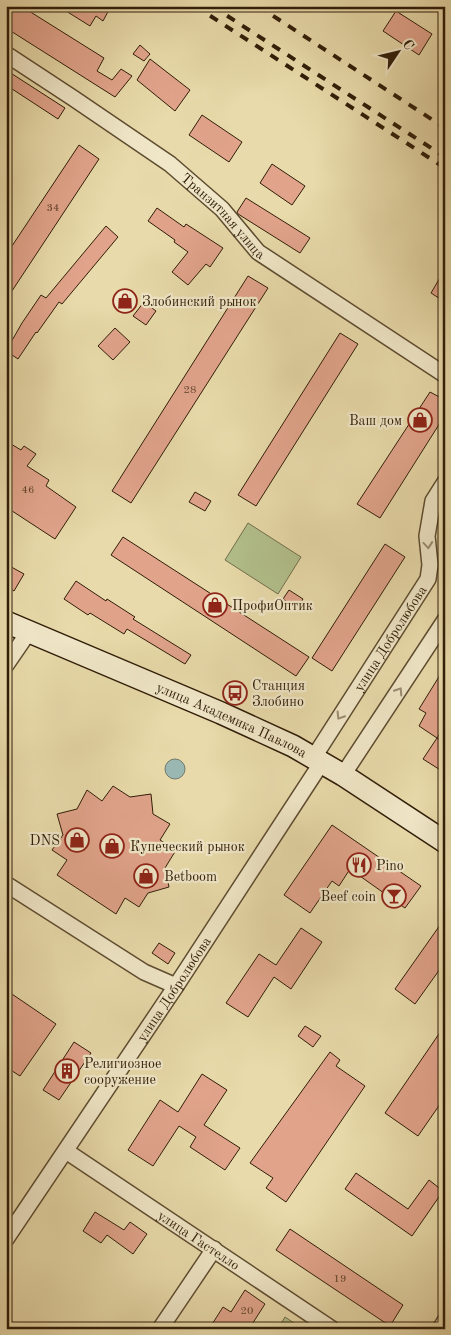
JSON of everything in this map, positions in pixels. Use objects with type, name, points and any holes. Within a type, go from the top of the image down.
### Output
[{"type":"main road","name":"улица Академика Павлова","points":[[6,622],[28,633],[222,713],[293,746],[343,775],[445,842]]},
{"type":"street","name":"Транзитная улица","points":[[6,54],[170,164],[222,209],[258,252],[445,375]]},
{"type":"street","name":"улица Добролюбова","points":[[6,1239],[176,986],[318,760],[428,579],[430,565],[427,536],[433,501],[445,482]]},
{"type":"street","points":[[343,775],[445,620]]},
{"type":"street","points":[[6,665],[28,633]]},
{"type":"street","points":[[6,884],[144,972],[176,986]]},
{"type":"street","name":"улица Гастелло","points":[[66,1151],[332,1329]]},
{"type":"street","points":[[160,1329],[214,1249]]},
{"type":"street","points":[[440,1329],[445,1321]]},
{"type":"green space","points":[[445,510],[445,574],[439,570],[442,515]]},
{"type":"green space","points":[[248,523],[301,557],[278,594],[225,560]]},
{"type":"green space","points":[[285,1317],[303,1329],[278,1329]]},
{"type":"water","points":[[171,759],[179,759],[185,765],[185,773],[179,779],[171,779],[165,773],[165,765]]},
{"type":"building","points":[[6,6],[21,6],[104,58],[97,71],[112,80],[121,69],[132,76],[115,97],[6,28]]},
{"type":"building","points":[[58,6],[111,6],[103,21],[96,16],[90,26]]},
{"type":"building","points":[[396,11],[432,34],[419,55],[383,31]]},
{"type":"building","points":[[140,45],[150,54],[144,61],[133,54]]},
{"type":"building","points":[[150,59],[190,90],[175,111],[137,80]]},
{"type":"building","points":[[6,70],[65,108],[58,119],[6,85]]},
{"type":"building","points":[[202,115],[242,142],[229,162],[189,135]]},
{"type":"building","points":[[79,145],[99,159],[6,300],[6,255]]},
{"type":"building","points":[[272,164],[305,186],[292,205],[260,183]]},
{"type":"building","points":[[246,198],[310,238],[300,253],[238,214],[237,212]]},
{"type":"building","points":[[157,208],[184,227],[186,224],[223,248],[210,267],[206,264],[188,285],[172,272],[188,252],[174,242],[175,240],[148,221]]},
{"type":"building","points":[[106,226],[118,237],[62,304],[59,302],[18,359],[6,351],[41,295],[46,298]]},
{"type":"building","points":[[445,269],[445,302],[431,293]]},
{"type":"building","points":[[248,276],[268,288],[131,503],[112,491]]},
{"type":"building","points":[[144,302],[156,311],[146,325],[133,316]]},
{"type":"building","points":[[115,328],[130,342],[113,360],[98,346]]},
{"type":"building","points":[[340,333],[358,344],[256,506],[238,495]]},
{"type":"building","points":[[430,392],[445,400],[445,415],[380,518],[357,504]]},
{"type":"building","points":[[11,444],[21,450],[24,446],[36,454],[27,466],[49,480],[46,486],[76,507],[55,539],[6,507],[6,451]]},
{"type":"building","points":[[195,492],[211,501],[205,511],[189,502]]},
{"type":"building","points":[[123,537],[309,657],[296,676],[111,555]]},
{"type":"building","points":[[385,544],[405,557],[332,671],[312,658]]},
{"type":"building","points":[[6,564],[24,574],[14,591],[6,586]]},
{"type":"building","points":[[76,581],[135,617],[133,619],[191,655],[185,664],[127,629],[124,634],[90,613],[88,615],[64,599]]},
{"type":"building","points":[[289,590],[303,599],[297,609],[283,599]]},
{"type":"building","points":[[445,667],[445,725],[437,738],[419,726],[426,713],[419,709]]},
{"type":"building","points":[[437,738],[445,743],[445,773],[423,759]]},
{"type":"building","name":"Купеческий рынок","points":[[113,786],[130,797],[151,794],[153,814],[170,824],[160,840],[176,850],[165,868],[169,887],[148,893],[139,907],[125,898],[116,914],[57,875],[67,860],[52,850],[63,835],[57,814],[77,809],[87,790],[102,801]]},
{"type":"building","points":[[332,825],[421,886],[405,908],[350,869],[339,886],[332,881],[310,913],[284,895]]},
{"type":"building","points":[[445,918],[445,962],[415,1004],[395,989]]},
{"type":"building","points":[[301,928],[322,942],[291,989],[274,977],[248,1017],[226,1003],[259,954],[276,965]]},
{"type":"building","points":[[159,943],[175,953],[168,964],[152,953]]},
{"type":"building","points":[[6,990],[56,1024],[20,1076],[6,1067],[6,1042],[12,1034],[6,1030]]},
{"type":"building","points":[[445,1025],[445,1097],[418,1136],[385,1113]]},
{"type":"building","points":[[305,1026],[321,1036],[313,1047],[298,1036]]},
{"type":"building","name":"Религиозное сооружение","points":[[74,1042],[91,1053],[59,1100],[43,1090]]},
{"type":"building","points":[[330,1052],[340,1060],[336,1066],[365,1086],[286,1202],[266,1188],[273,1178],[250,1163]]},
{"type":"building","points":[[202,1074],[227,1090],[204,1125],[240,1148],[225,1170],[190,1147],[196,1137],[179,1126],[153,1166],[128,1150],[160,1100],[178,1112]]},
{"type":"building","points":[[356,1173],[408,1209],[429,1180],[443,1191],[412,1236],[345,1189]]},
{"type":"building","points":[[95,1212],[124,1230],[130,1222],[147,1234],[133,1254],[107,1235],[101,1243],[83,1231]]},
{"type":"building","points":[[290,1229],[403,1305],[390,1326],[276,1250]]},
{"type":"building","points":[[245,1290],[265,1304],[249,1329],[209,1329],[223,1307],[231,1312]]},
{"type":"railway","points":[[195,6],[445,168]]},
{"type":"railway","points":[[212,6],[445,157]]},
{"type":"railway","points":[[258,6],[445,128]]},
{"type":"place","name":"Злобинский рынок","points":[[125,301]]},
{"type":"place","name":"Ваш дом","points":[[420,420]]},
{"type":"place","name":"ПрофиОптик","points":[[215,605]]},
{"type":"place","name":"Станция Злобино","points":[[235,693]]},
{"type":"place","name":"DNS","points":[[77,840]]},
{"type":"place","name":"Купеческий рынок","points":[[112,846]]},
{"type":"place","name":"Pino","points":[[359,865]]},
{"type":"place","name":"Betboom","points":[[146,876]]},
{"type":"place","name":"Beef coin","points":[[394,896]]},
{"type":"place","name":"Религиозное сооружение","points":[[67,1071]]}]
